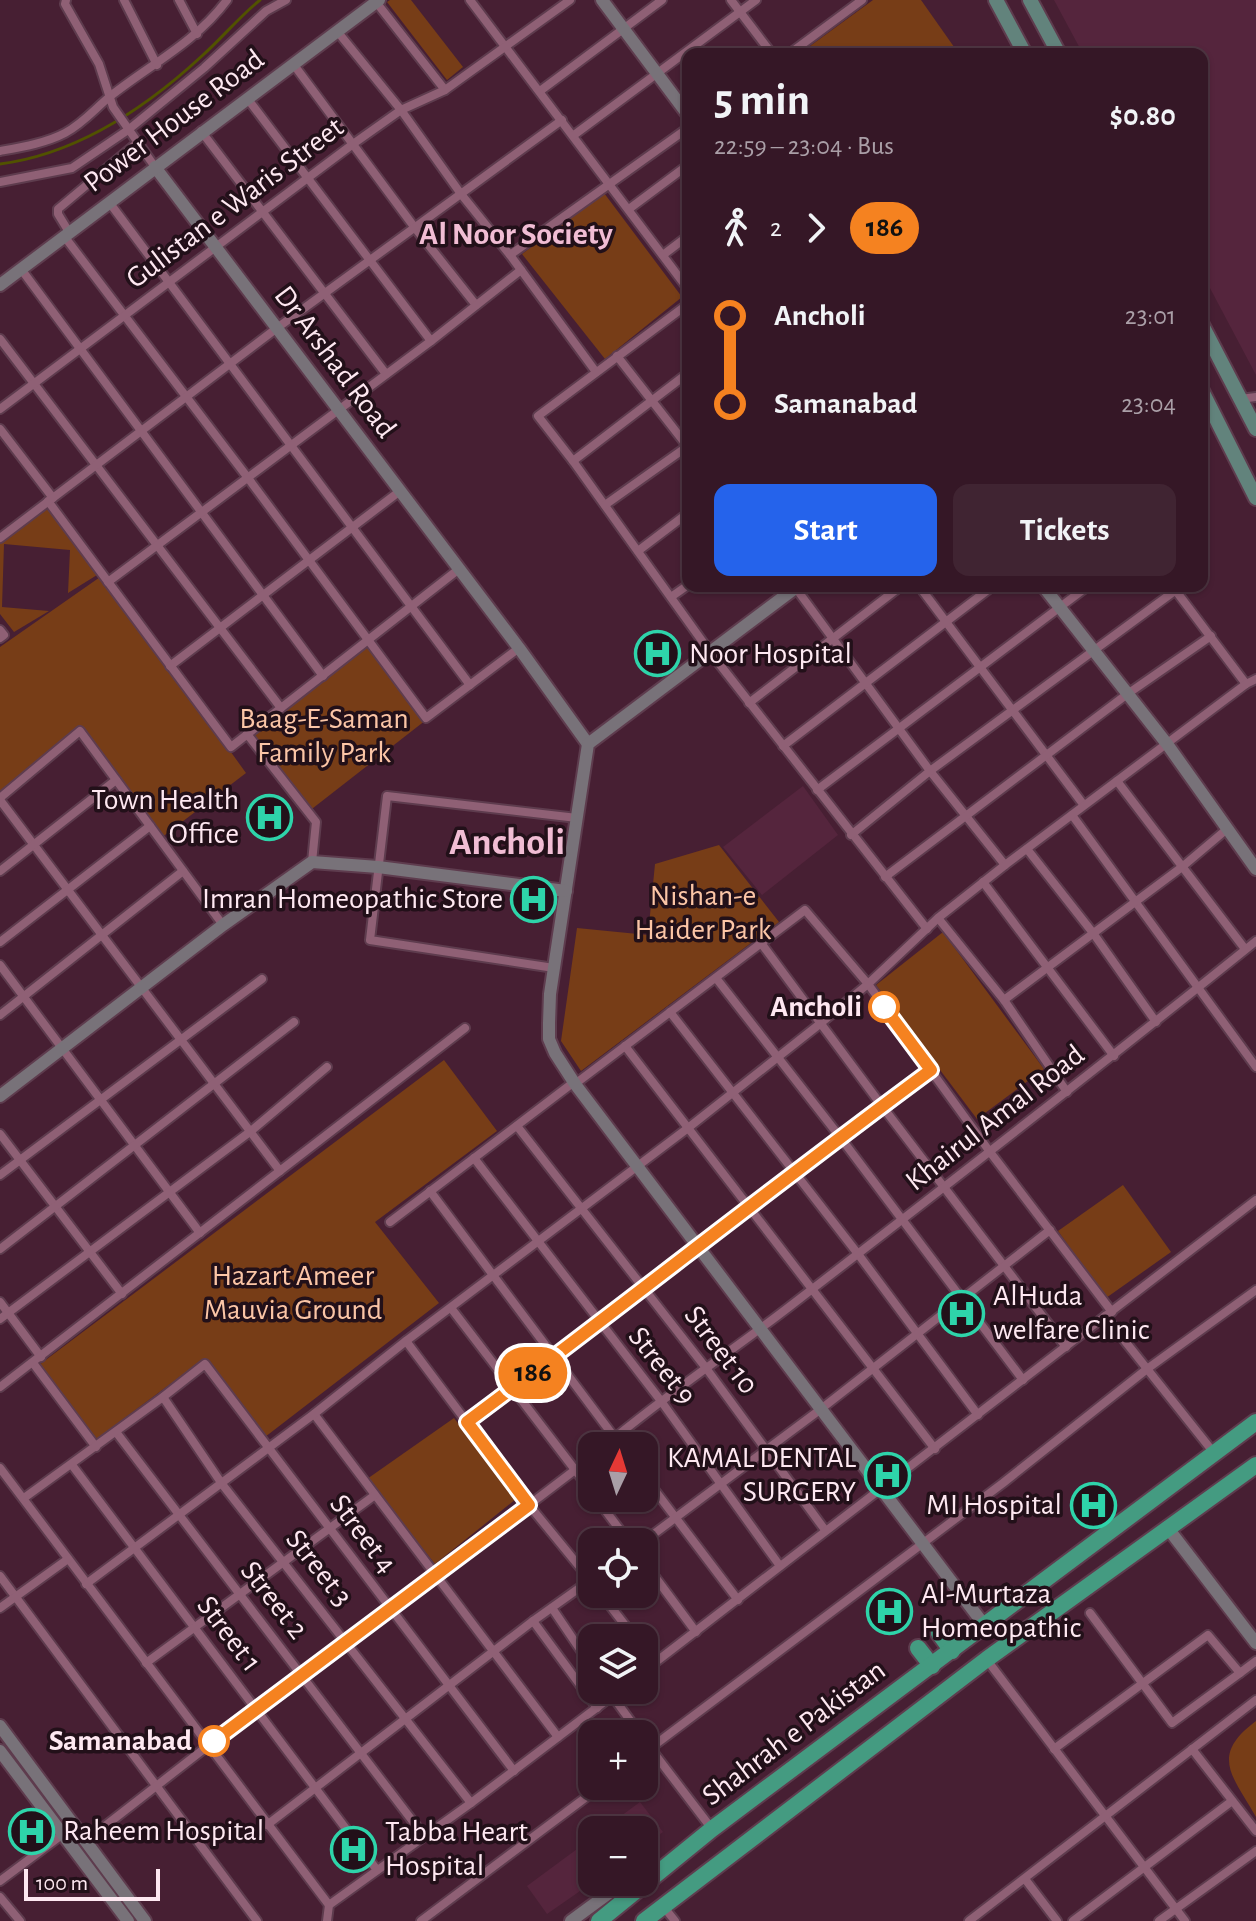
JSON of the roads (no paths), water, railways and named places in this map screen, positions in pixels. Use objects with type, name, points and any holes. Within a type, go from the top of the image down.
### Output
[{"type":"highway","name":"Shahrah e Pakistan","points":[[599,1921],[712,1829],[1256,1422]]},
{"type":"highway","points":[[1240,1475],[1256,1456]]},
{"type":"highway","points":[[1240,1475],[1256,1465]]},
{"type":"highway","name":"Shahrah e Pakistan","points":[[644,1921],[987,1659],[1240,1475]]},
{"type":"highway","points":[[1069,1599],[1095,1570],[1142,1533],[1144,1525],[1134,1521],[1092,1550],[1074,1556]]},
{"type":"highway","points":[[939,1633],[952,1651]]},
{"type":"highway","points":[[918,1648],[932,1666]]},
{"type":"main road","points":[[996,0],[1022,48]]},
{"type":"main road","points":[[1030,0],[1056,48]]},
{"type":"main road","points":[[1208,337],[1256,429]]},
{"type":"main road","points":[[1208,403],[1256,498]]},
{"type":"street","name":"Dr Arshad Road","points":[[66,0],[65,4],[99,64],[109,97],[137,143],[519,648],[588,744]]},
{"type":"street","points":[[124,0],[157,65]]},
{"type":"street","points":[[179,0],[197,34]]},
{"type":"street","points":[[0,151],[63,134],[197,34],[227,0]]},
{"type":"street","points":[[0,182],[72,168],[204,68],[266,11],[286,0]]},
{"type":"street","name":"Gulistan e Waris Street","points":[[0,409],[353,144],[401,110],[445,90],[570,0]]},
{"type":"street","points":[[602,0],[682,107]]},
{"type":"street","points":[[540,91],[662,0]]},
{"type":"street","points":[[731,0],[767,48]]},
{"type":"street","points":[[691,48],[756,0]]},
{"type":"street","points":[[378,1],[445,90]]},
{"type":"street","name":"Power House Road","points":[[0,285],[378,1]]},
{"type":"street","points":[[472,1],[682,281]]},
{"type":"street","points":[[797,48],[860,1]]},
{"type":"street","points":[[337,31],[401,110],[596,372]]},
{"type":"street","points":[[574,135],[682,55]]},
{"type":"street","points":[[294,65],[476,305]]},
{"type":"street","points":[[247,98],[431,341]]},
{"type":"street","points":[[0,538],[277,328],[562,120]]},
{"type":"street","points":[[201,131],[386,374]]},
{"type":"street","points":[[510,255],[682,132]]},
{"type":"street","points":[[137,143],[58,209],[67,234],[125,317],[368,642],[426,718],[519,648]]},
{"type":"street","points":[[629,209],[682,169]]},
{"type":"street","points":[[109,202],[470,685]]},
{"type":"street","points":[[663,255],[682,241]]},
{"type":"street","points":[[21,269],[323,676]]},
{"type":"street","points":[[108,582],[431,341],[521,270]]},
{"type":"street","points":[[682,308],[538,416],[710,652],[927,929]]},
{"type":"street","points":[[0,339],[281,708]]},
{"type":"street","points":[[617,356],[682,438]]},
{"type":"street","points":[[573,461],[682,378]]},
{"type":"street","points":[[1240,399],[1256,397]]},
{"type":"street","points":[[0,429],[108,582],[231,747],[459,569]]},
{"type":"street","points":[[605,505],[682,450]]},
{"type":"street","points":[[170,666],[400,491]]},
{"type":"street","points":[[638,551],[682,518]]},
{"type":"street","points":[[671,597],[682,589]]},
{"type":"street","points":[[789,592],[588,744],[550,994],[549,1039],[574,1083],[985,1626]]},
{"type":"street","points":[[800,592],[930,771],[1005,865]]},
{"type":"street","points":[[749,703],[893,592]]},
{"type":"street","points":[[923,592],[1083,804]]},
{"type":"street","points":[[783,746],[985,592]]},
{"type":"street","points":[[1048,592],[1167,744],[1256,869]]},
{"type":"street","points":[[817,790],[1080,592]]},
{"type":"street","points":[[851,835],[930,771],[1093,652],[1169,592]]},
{"type":"street","points":[[1177,592],[1246,684]]},
{"type":"street","points":[[0,630],[4,635],[0,638]]},
{"type":"street","points":[[885,877],[1126,695],[1211,636]]},
{"type":"street","points":[[86,1584],[269,1449],[406,1341],[688,1128],[868,984],[938,918],[983,882],[1083,804],[1256,679]]},
{"type":"street","points":[[223,925],[80,731],[0,799],[280,1171]]},
{"type":"street","points":[[247,734],[316,822],[312,862]]},
{"type":"street","points":[[0,871],[116,780]]},
{"type":"street","points":[[1117,781],[1245,949]]},
{"type":"street","points":[[554,968],[370,940],[387,796],[577,818]]},
{"type":"street","points":[[1072,815],[1256,1067]]},
{"type":"street","points":[[0,942],[150,826]]},
{"type":"street","points":[[1004,1000],[1182,867],[1227,829]]},
{"type":"street","points":[[1027,849],[1093,933],[1156,1022]]},
{"type":"street","points":[[0,1096],[223,925],[312,862],[378,867],[566,891]]},
{"type":"street","points":[[0,1015],[183,871]]},
{"type":"street","points":[[983,882],[1114,1056]]},
{"type":"street","points":[[390,1222],[805,910],[868,984],[1050,1230],[1147,1369],[1214,1453]]},
{"type":"street","points":[[938,918],[1004,1000],[1067,1092]]},
{"type":"street","name":"Khairul Amal Road","points":[[628,1432],[661,1401],[761,1330],[1114,1056],[1256,941]]},
{"type":"street","points":[[761,943],[1066,1347]]},
{"type":"street","points":[[0,965],[200,1233]]},
{"type":"street","points":[[716,978],[1023,1380]]},
{"type":"street","points":[[0,1175],[262,979]]},
{"type":"street","points":[[670,1012],[858,1254],[978,1415]]},
{"type":"street","points":[[0,1249],[294,1022]]},
{"type":"street","points":[[0,1387],[465,1028]]},
{"type":"street","points":[[625,1046],[935,1449]]},
{"type":"street","points":[[4,1316],[251,1131],[327,1067]]},
{"type":"street","points":[[467,1422],[931,1070]]},
{"type":"street","name":"Street 10","points":[[517,1126],[706,1368],[825,1530]]},
{"type":"street","points":[[0,1134],[122,1294]]},
{"type":"street","name":"Street 9","points":[[474,1158],[597,1322],[661,1401],[780,1566]]},
{"type":"street","points":[[430,1191],[611,1432]]},
{"type":"street","points":[[658,1661],[1256,1200]]},
{"type":"street","points":[[658,1531],[721,1486],[1050,1230]]},
{"type":"street","points":[[658,1743],[1147,1369],[1256,1290]]},
{"type":"street","points":[[0,1302],[4,1316],[96,1447]]},
{"type":"street","points":[[451,1308],[578,1474]]},
{"type":"street","points":[[406,1341],[578,1565]]},
{"type":"street","name":"Street 4","points":[[163,1397],[205,1364],[514,1771]]},
{"type":"street","points":[[24,1498],[163,1397]]},
{"type":"street","name":"Street 3","points":[[163,1397],[222,1484],[471,1803]]},
{"type":"street","points":[[314,1414],[558,1737]]},
{"type":"street","name":"Street 2","points":[[116,1432],[424,1836]]},
{"type":"street","name":"Street 1","points":[[72,1465],[377,1870]]},
{"type":"street","points":[[0,1468],[329,1905],[327,1921]]},
{"type":"street","points":[[87,1840],[576,1471]]},
{"type":"street","points":[[658,1494],[738,1600]]},
{"type":"street","points":[[146,1663],[375,1495]]},
{"type":"street","points":[[1167,1527],[1256,1643]]},
{"type":"street","points":[[0,1608],[68,1559]]},
{"type":"street","points":[[0,1576],[257,1921]]},
{"type":"street","points":[[658,1581],[696,1632]]},
{"type":"street","points":[[267,1825],[578,1590]]},
{"type":"street","points":[[552,1608],[578,1646]]},
{"type":"street","points":[[612,1608],[624,1624]]},
{"type":"street","points":[[1090,1613],[1172,1723],[1256,1661]]},
{"type":"street","points":[[533,1621],[597,1708]]},
{"type":"street","points":[[1054,1749],[1208,1635],[1240,1673]]},
{"type":"street","points":[[987,1659],[1185,1921]]},
{"type":"street","points":[[969,1921],[1256,1700]]},
{"type":"street","points":[[329,1905],[471,1803],[600,1704]]},
{"type":"street","points":[[0,1726],[145,1921]]},
{"type":"street","points":[[1192,1749],[1256,1831]]},
{"type":"street","points":[[0,1751],[128,1921]]},
{"type":"street","points":[[658,1764],[712,1829]]},
{"type":"street","points":[[421,1921],[582,1800]]},
{"type":"street","points":[[1073,1921],[1232,1801]]},
{"type":"street","points":[[0,1881],[63,1834]]},
{"type":"street","points":[[1159,1921],[1256,1851]]},
{"type":"street","points":[[658,1867],[674,1861]]},
{"type":"street","points":[[1025,1879],[1057,1921]]},
{"type":"street","points":[[571,1921],[605,1896]]},
{"type":"street","points":[[0,1897],[20,1921]]},
{"type":"street","points":[[663,1906],[675,1921]]},
{"type":"waterway","points":[[0,164],[56,150],[83,139],[134,110],[181,74],[260,0]]},
{"type":"place","name":"Noor Hospital","points":[[658,654]]},
{"type":"place","name":"Town Health Office","points":[[270,817]]},
{"type":"place","name":"Imran Homeopathic Store","points":[[534,899]]},
{"type":"place","name":"Ancholi","points":[[884,1007]]},
{"type":"place","name":"AlHuda welfare Clinic","points":[[962,1313]]},
{"type":"place","name":"KAMAL DENTAL SURGERY","points":[[887,1475]]},
{"type":"place","name":"MI Hospital","points":[[1093,1505]]},
{"type":"place","name":"Al-Murtaza Homeopathic","points":[[890,1611]]},
{"type":"place","name":"Samanabad","points":[[214,1741]]},
{"type":"place","name":"Raheem Hospital","points":[[32,1831]]},
{"type":"place","name":"Tabba Heart Hospital","points":[[354,1849]]},
{"type":"district","name":"Al Noor Society","points":[[516,234]]},
{"type":"district","name":"Ancholi","points":[[507,843]]},
{"type":"park label","name":"Baag-E-Saman Family Park","points":[[324,736]]},
{"type":"park label","name":"Nishan-e Haider Park","points":[[703,913]]},
{"type":"park label","name":"Hazart Ameer Mauvia Ground","points":[[293,1293]]}]
